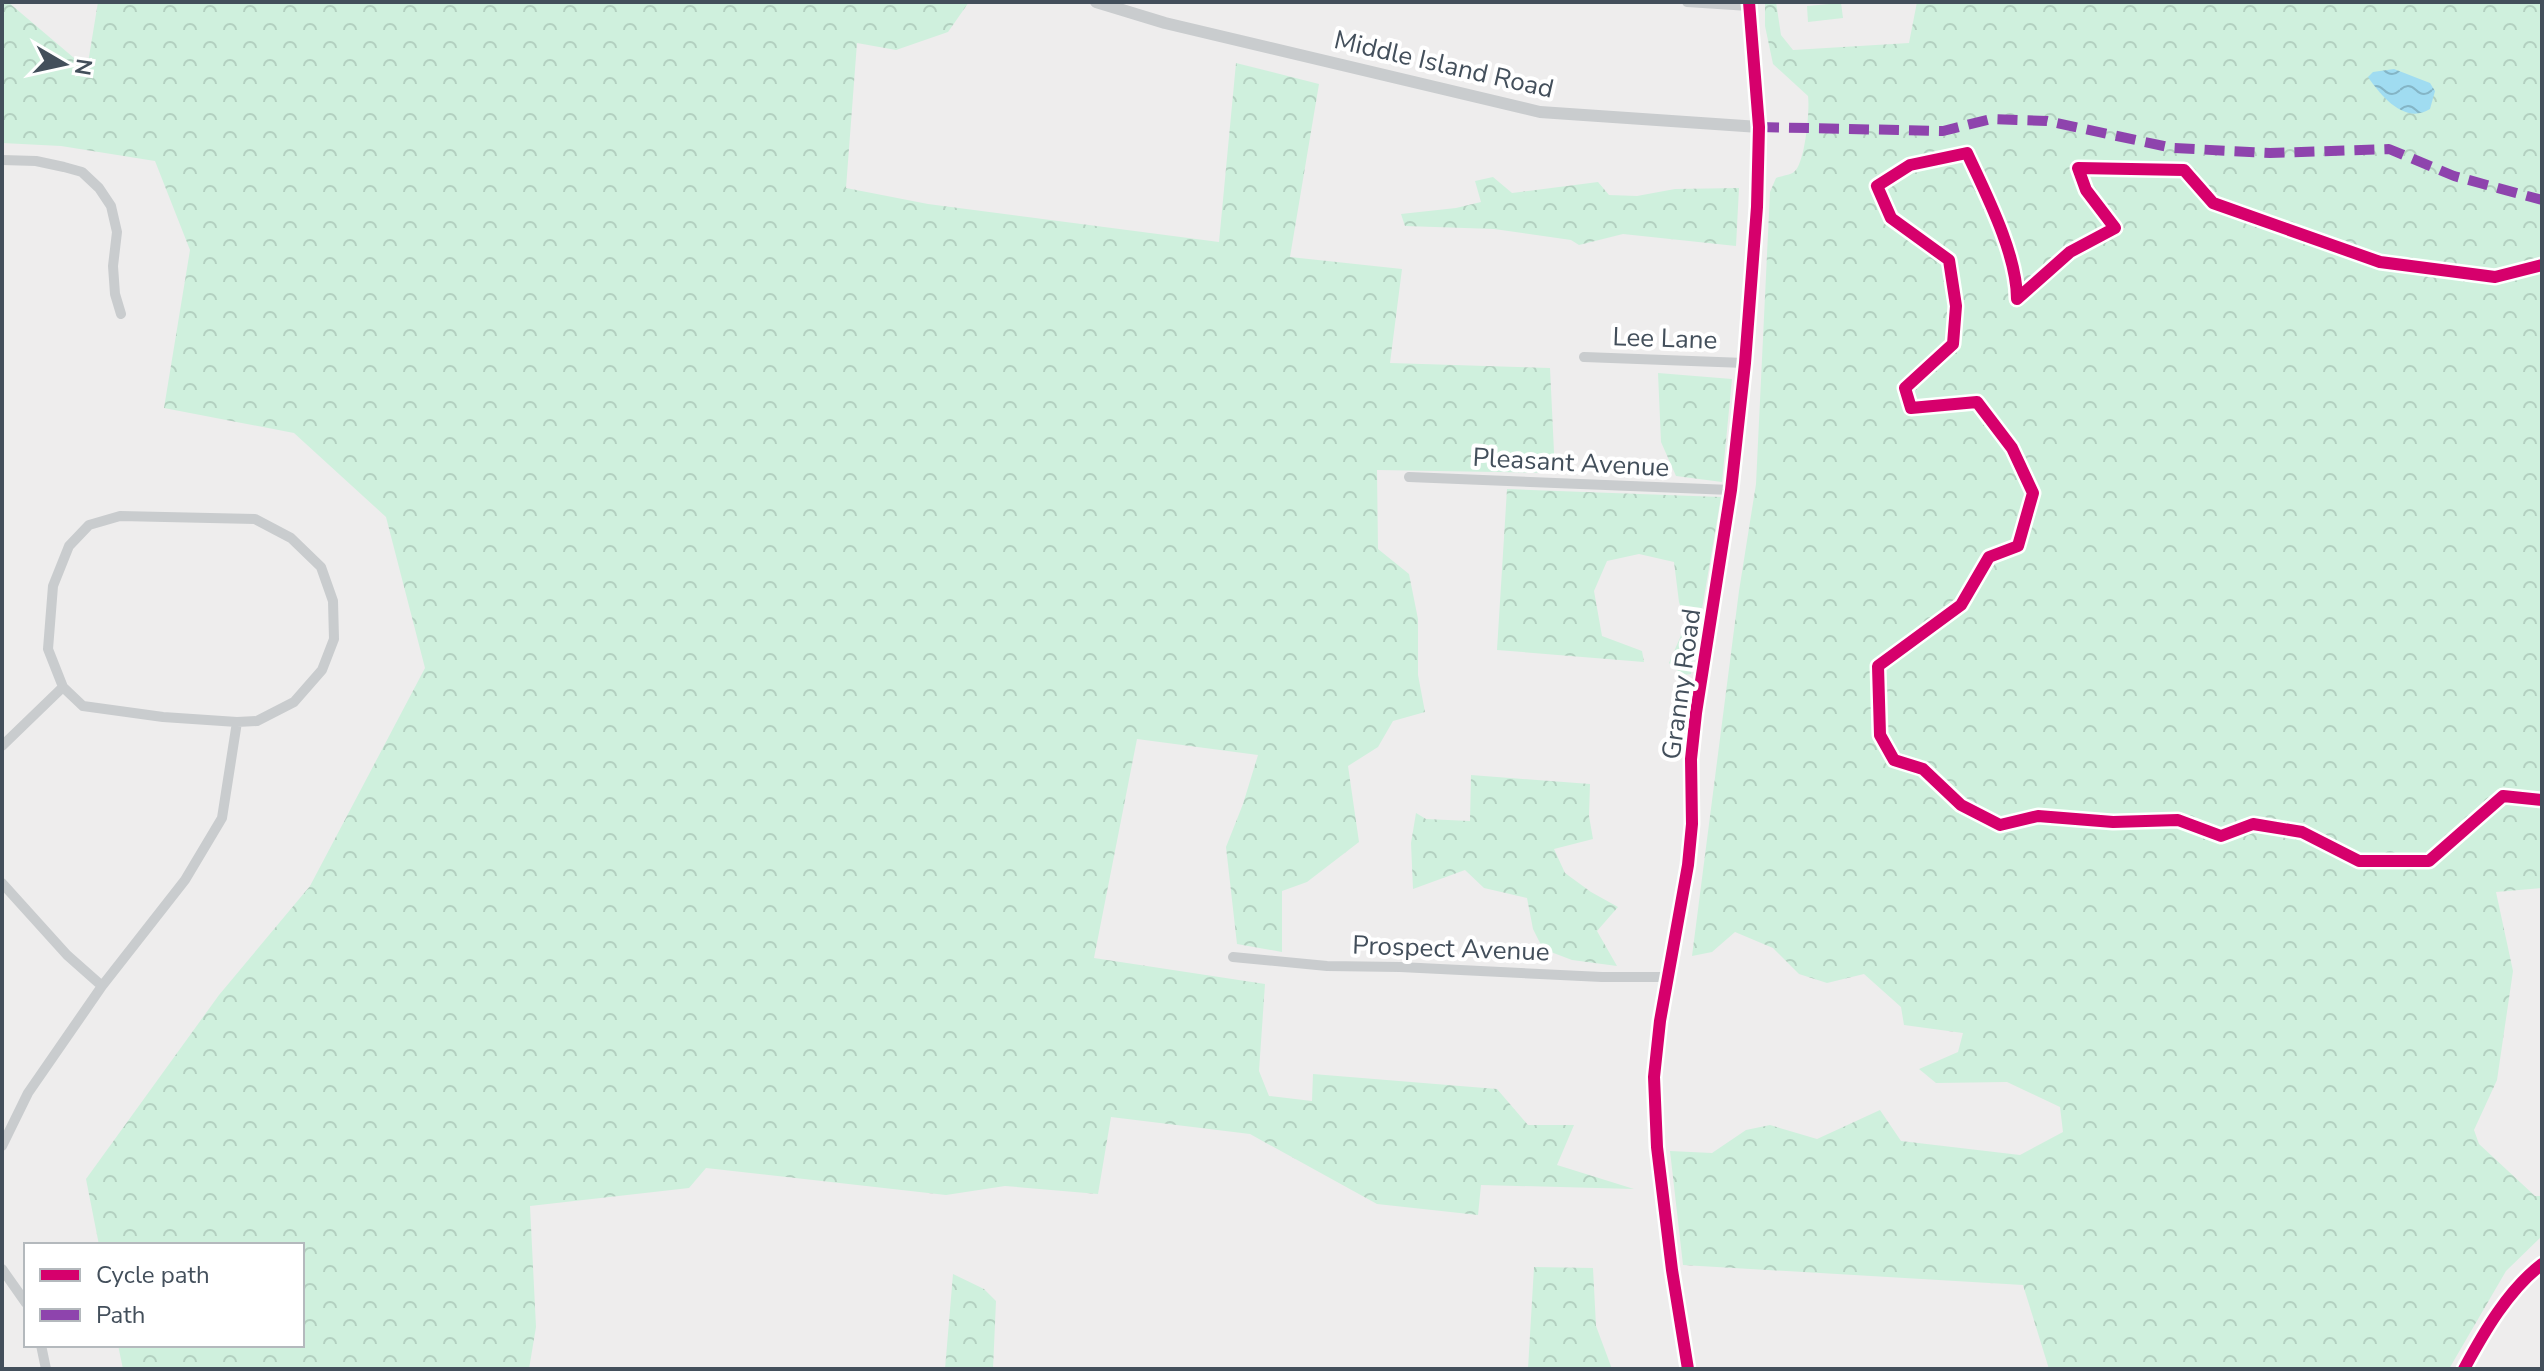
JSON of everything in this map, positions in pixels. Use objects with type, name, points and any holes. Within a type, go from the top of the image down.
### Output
[{"type":"main road","points":[[2464,1369],[2500,1310],[2542,1264]]},
{"type":"street","name":"Middle Island Road","points":[[1096,2],[1540,112],[1759,127]]},
{"type":"street","points":[[1687,2],[1749,4]]},
{"type":"street","name":"Granny Road","points":[[1688,1369],[1657,1147],[1654,1077],[1667,977],[1688,865],[1694,729],[1731,490],[1745,363],[1757,207],[1759,127],[1749,4]]},
{"type":"street","points":[[2,160],[36,161],[82,172],[99,188],[111,206],[117,232],[113,266],[115,294],[121,314]]},
{"type":"street","name":"Lee Lane","points":[[1584,357],[1745,363]]},
{"type":"street","name":"Pleasant Avenue","points":[[1409,477],[1731,490]]},
{"type":"street","points":[[120,516],[255,519],[291,538],[321,567],[333,601],[334,639],[322,670],[294,702],[257,721],[163,717],[83,706],[63,687],[48,649],[53,586],[69,546],[89,525],[120,516]]},
{"type":"street","points":[[2,746],[63,687]]},
{"type":"street","points":[[2,1146],[28,1093],[102,986],[185,880],[222,818],[237,722]]},
{"type":"street","points":[[2,883],[67,955],[102,986]]},
{"type":"street","name":"Prospect Avenue","points":[[1233,957],[1327,966],[1374,965],[1667,977]]},
{"type":"street","points":[[2,1269],[24,1300]]},
{"type":"street","points":[[41,1347],[46,1369]]},
{"type":"green space","points":[[2,2],[8,2],[87,69],[98,2],[969,2],[948,32],[896,50],[857,43],[846,188],[928,204],[1219,242],[1236,63],[1319,84],[1290,257],[1402,269],[1390,363],[1550,368],[1555,473],[1377,470],[1378,549],[1409,574],[1418,619],[1418,675],[1425,712],[1393,721],[1378,747],[1348,766],[1359,842],[1307,882],[1282,891],[1282,952],[1237,944],[1226,847],[1258,755],[1137,739],[1094,958],[1265,984],[1259,1071],[1269,1096],[1312,1101],[1313,1074],[1497,1089],[1528,1125],[1574,1125],[1557,1165],[1634,1189],[1481,1185],[1478,1215],[1377,1204],[1250,1134],[1111,1117],[1098,1194],[1005,1186],[946,1195],[706,1168],[689,1188],[530,1206],[536,1327],[529,1369],[123,1369],[118,1347],[304,1347],[304,1243],[99,1243],[86,1179],[219,995],[310,886],[425,668],[386,517],[294,433],[164,408],[190,250],[155,161],[61,146],[2,143]]},
{"type":"green space","points":[[1765,2],[1776,2],[1781,35],[1793,50],[1909,43],[1917,2],[2542,2],[2542,888],[2496,892],[2513,971],[2497,1080],[2474,1130],[2479,1144],[2535,1196],[2542,1196],[2542,1236],[2506,1271],[2449,1369],[2049,1369],[2023,1285],[1683,1265],[1670,1151],[1712,1153],[1746,1130],[1770,1125],[1817,1139],[1880,1110],[1901,1141],[2020,1155],[2063,1132],[2060,1107],[2007,1082],[1936,1083],[1919,1069],[1958,1052],[1963,1033],[1904,1025],[1901,1007],[1864,974],[1827,983],[1799,974],[1773,948],[1735,932],[1712,952],[1692,956],[1739,591],[1756,484],[1770,192],[1776,178],[1792,173],[1798,167],[1807,124],[1808,96],[1773,64],[1765,26]]},
{"type":"green space","points":[[1841,3],[1843,18],[1808,22],[1807,6]]},
{"type":"green space","points":[[1493,177],[1512,193],[1598,182],[1609,195],[1637,196],[1675,189],[1739,188],[1736,246],[1623,234],[1579,245],[1571,240],[1494,229],[1405,226],[1401,214],[1481,202],[1475,181]]},
{"type":"green space","points":[[1658,373],[1732,379],[1722,482],[1676,476],[1661,442]]},
{"type":"green space","points":[[1507,489],[1721,497],[1691,674],[1683,675],[1669,663],[1686,624],[1679,602],[1674,562],[1639,554],[1607,561],[1594,591],[1602,636],[1642,651],[1644,662],[1497,650]]},
{"type":"green space","points":[[1471,775],[1590,784],[1589,816],[1593,839],[1554,849],[1565,873],[1618,907],[1597,931],[1617,966],[1572,960],[1543,949],[1533,929],[1527,898],[1484,888],[1465,870],[1413,889],[1411,843],[1416,813],[1426,819],[1470,821]]},
{"type":"green space","points":[[1534,1267],[1593,1268],[1596,1326],[1612,1369],[1528,1369]]},
{"type":"green space","points":[[953,1274],[984,1289],[996,1301],[993,1369],[945,1369]]},
{"type":"water","points":[[2394,69],[2430,83],[2435,91],[2430,109],[2421,113],[2403,111],[2387,100],[2368,77],[2373,72]]},
{"type":"marked path","points":[[1759,127],[1943,131],[1991,119],[2047,121],[2173,148],[2270,153],[2389,149],[2454,176],[2542,200]]},
{"type":"cycle path","points":[[1688,1369],[1657,1147],[1654,1077],[1660,1021],[1688,865],[1692,824],[1691,759],[1696,713],[1731,490],[1745,363],[1757,207],[1759,127],[1749,2]]},
{"type":"cycle path","points":[[2542,265],[2495,277],[2380,262],[2213,203],[2184,170],[2078,168],[2086,190],[2115,228],[2070,252],[2017,299],[2016,281],[2006,244],[1967,153],[1910,165],[1877,186],[1891,218],[1949,260],[1956,306],[1953,344],[1905,388],[1911,408],[1977,402],[2012,448],[2033,493],[2018,546],[1989,557],[1961,605],[1878,666],[1880,735],[1894,760],[1923,769],[1961,805],[2000,825],[2038,816],[2113,822],[2178,820],[2221,836],[2253,824],[2302,832],[2359,861],[2429,861],[2503,796],[2542,800]]},
{"type":"cycle path","points":[[2464,1369],[2508,1299],[2542,1264]]}]
